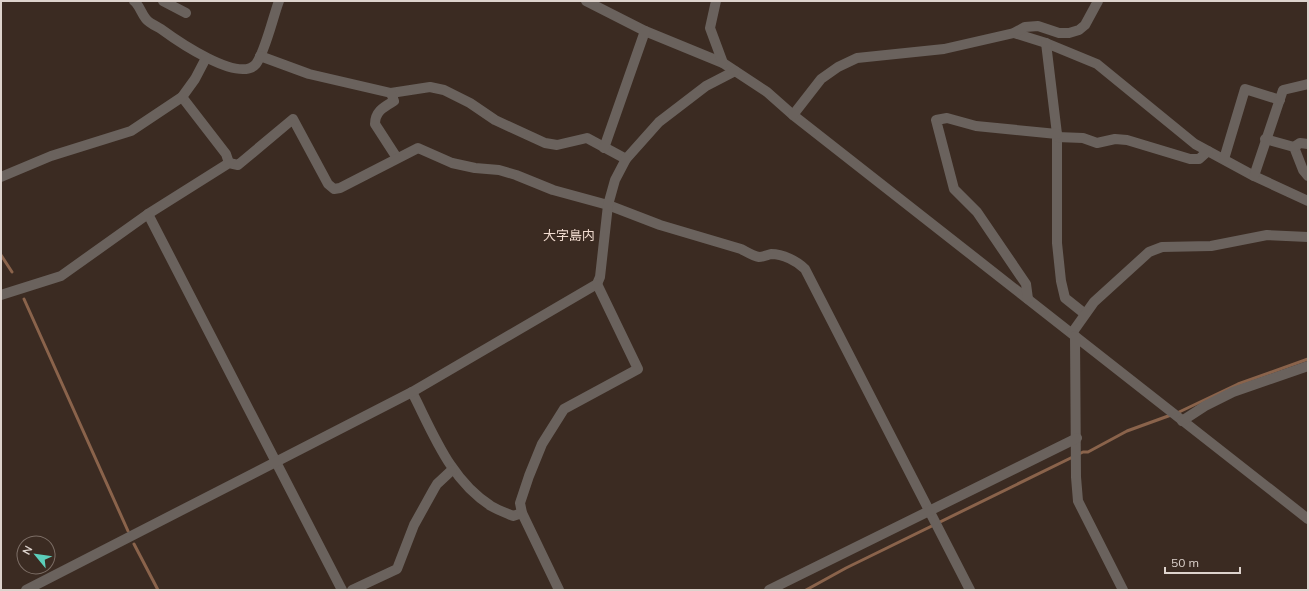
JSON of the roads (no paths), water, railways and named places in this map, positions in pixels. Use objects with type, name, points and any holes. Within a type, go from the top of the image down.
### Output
[{"type":"street","points":[[163,1],[186,13]]},
{"type":"street","points":[[138,2],[146,19],[186,47],[206,58],[241,70],[248,69],[255,65],[260,56],[279,1]]},
{"type":"street","points":[[586,1],[645,31],[723,63],[767,92],[793,115],[1308,519]]},
{"type":"street","points":[[716,1],[710,28],[723,63]]},
{"type":"street","points":[[793,115],[821,79],[838,67],[857,58],[944,48],[1014,33],[1025,27],[1032,26],[1038,26],[1059,33],[1069,33],[1079,30],[1086,25],[1098,1]]},
{"type":"street","points":[[604,148],[645,31]]},
{"type":"street","points":[[1014,33],[1046,43],[1097,64],[1195,144],[1254,176],[1308,201]]},
{"type":"street","points":[[1046,43],[1057,136],[1057,243],[1061,281],[1065,298],[1085,314]]},
{"type":"street","points":[[260,56],[309,74],[391,93],[430,87],[444,90],[470,103],[495,120],[545,143],[557,145],[588,138],[626,159]]},
{"type":"street","points":[[1,177],[51,156],[132,131],[182,97],[195,79],[206,58]]},
{"type":"street","points":[[26,590],[412,392],[597,284],[600,277],[608,205],[615,180],[626,159],[659,122],[706,86],[735,71]]},
{"type":"street","points":[[1254,176],[1283,90],[1308,84]]},
{"type":"street","points":[[1224,159],[1245,89],[1280,100]]},
{"type":"street","points":[[391,93],[394,101],[378,112],[375,117],[375,124],[397,158]]},
{"type":"street","points":[[182,97],[226,154],[229,163]]},
{"type":"street","points":[[1028,299],[1026,284],[977,212],[954,189],[936,120],[947,118],[976,126],[1083,138],[1097,143],[1115,139],[1127,140],[1190,159],[1198,159],[1208,151]]},
{"type":"street","points":[[1,295],[61,276],[148,214],[229,163],[238,165],[293,119],[328,184],[334,189],[340,188],[418,148],[452,162],[475,168],[499,170],[516,175],[553,190],[608,205],[660,225],[741,249],[753,255],[760,257],[771,254],[779,255],[798,263],[805,269],[925,501],[928,511],[970,590]]},
{"type":"street","points":[[1265,140],[1294,147],[1300,143],[1308,144]]},
{"type":"street","points":[[1294,147],[1303,170],[1308,176]]},
{"type":"street","points":[[148,214],[342,590]]},
{"type":"street","points":[[1123,590],[1078,501],[1076,477],[1073,334],[1094,302],[1149,252],[1162,247],[1224,244],[1266,235],[1308,237]]},
{"type":"street","points":[[559,590],[522,513],[520,503],[531,470],[542,444],[564,409],[638,369],[597,284]]},
{"type":"street","points":[[1182,421],[1205,406],[1233,392],[1308,366]]},
{"type":"street","points":[[412,392],[452,470],[480,498],[492,507],[513,516],[522,513]]},
{"type":"street","points":[[769,590],[1076,438]]},
{"type":"street","points":[[352,590],[398,569],[414,525],[436,484],[452,470]]},
{"type":"waterway","points":[[1,255],[12,272]]},
{"type":"waterway","points":[[24,299],[128,531]]},
{"type":"waterway","points":[[1177,413],[1238,384],[1308,359]]},
{"type":"waterway","points":[[806,590],[846,568],[1083,452],[1088,452],[1127,431],[1171,415]]},
{"type":"waterway","points":[[134,544],[158,590]]},
{"type":"district","name":"大字島内","points":[[569,235]]}]
